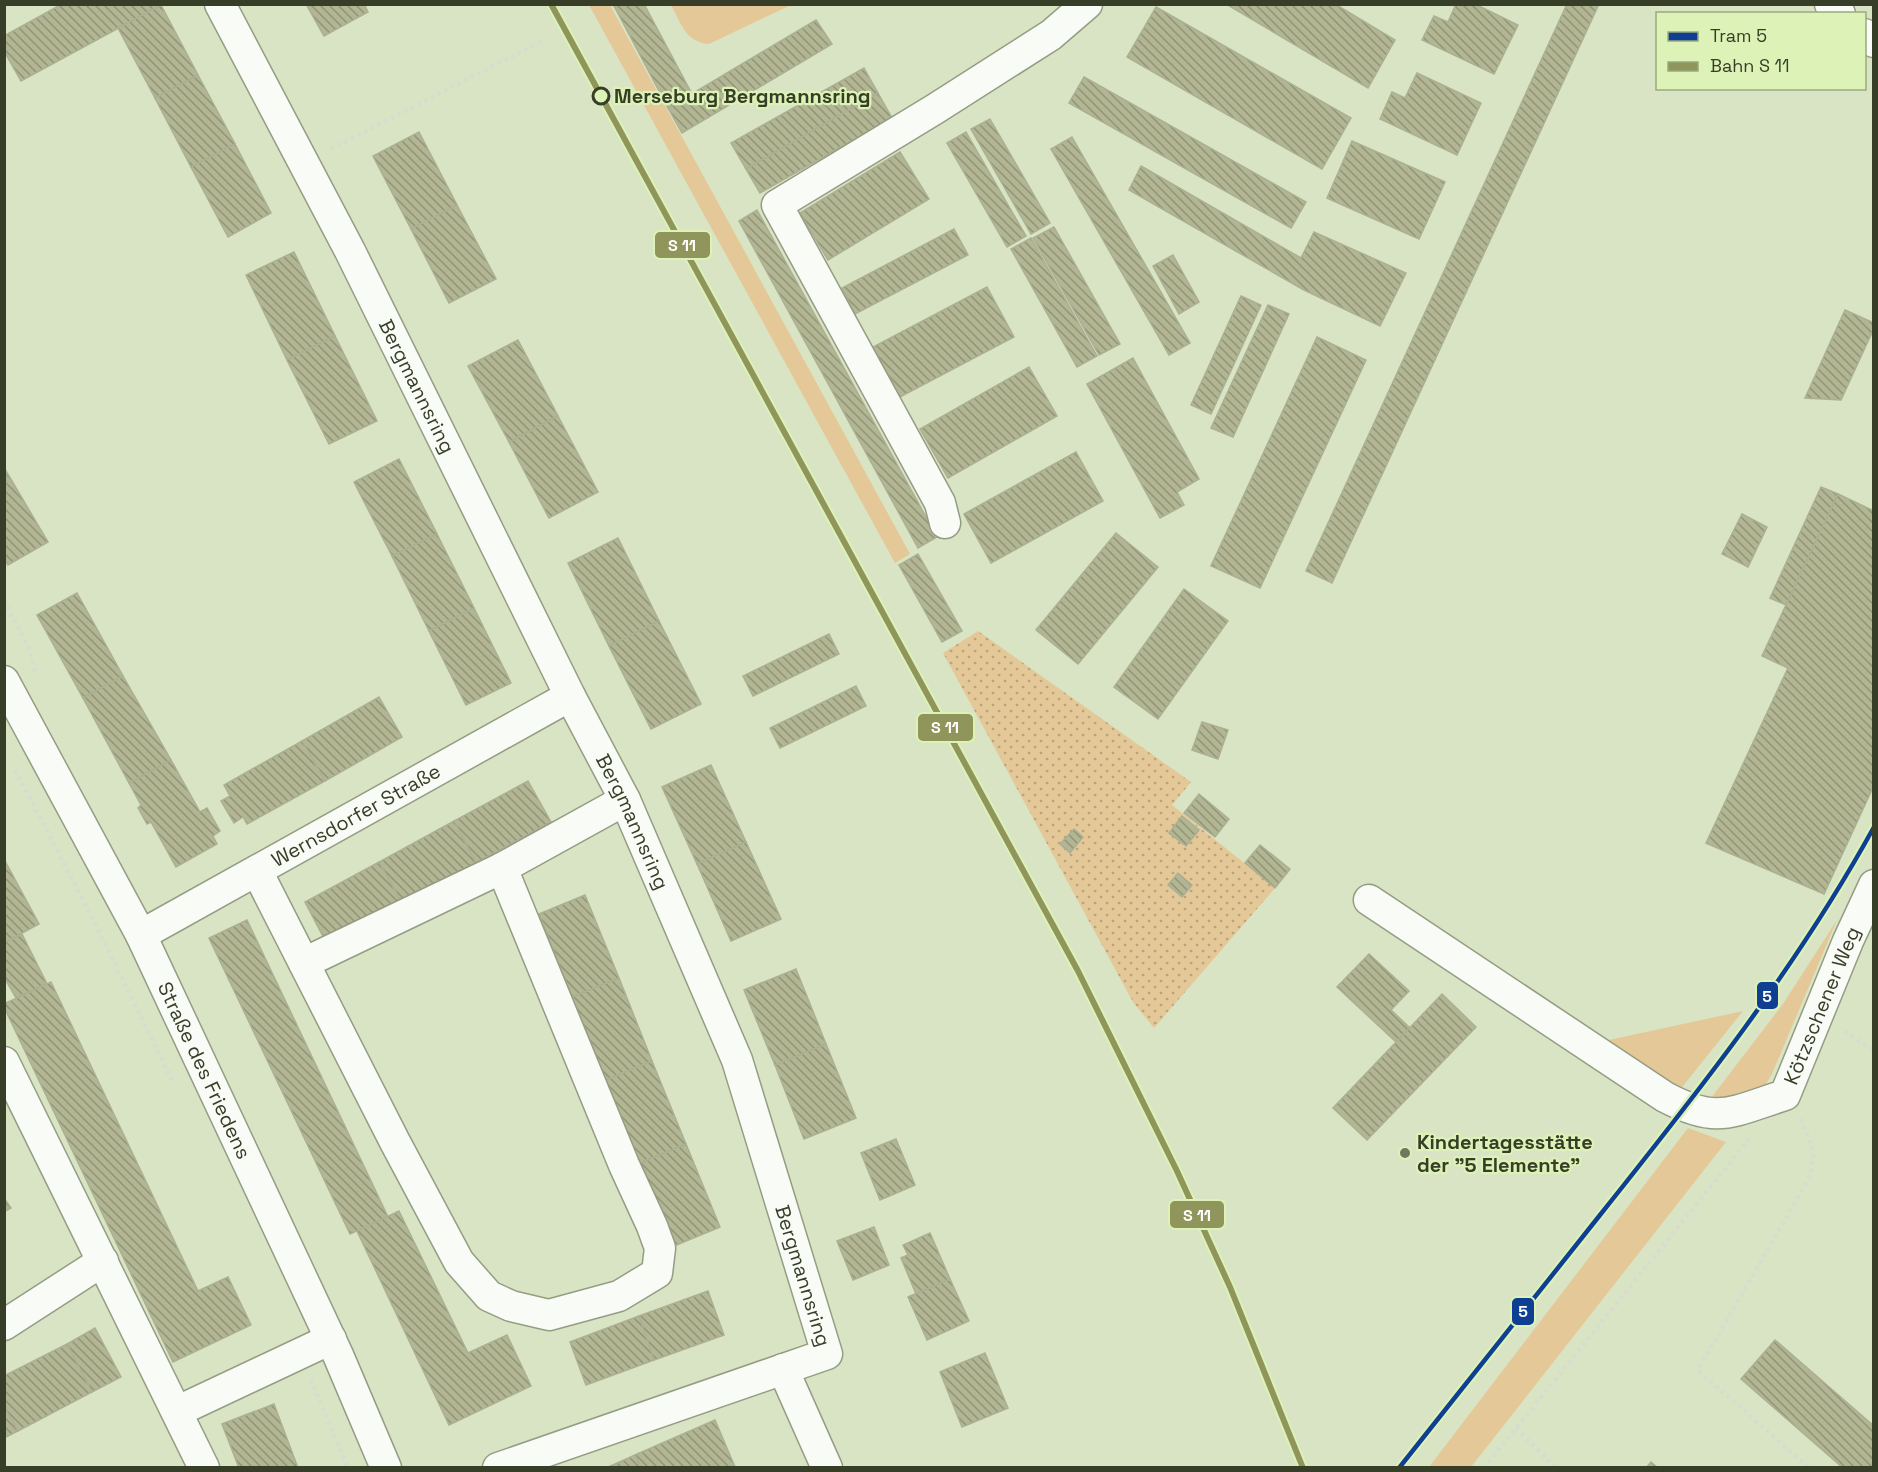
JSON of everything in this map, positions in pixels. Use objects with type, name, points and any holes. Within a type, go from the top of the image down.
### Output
[{"type":"street","name":"Bergmannsring","points":[[220,4],[350,251],[570,696],[625,800],[737,1060],[827,1354],[498,1467]]},
{"type":"street","points":[[945,523],[940,503],[777,205],[1051,35],[1088,4]]},
{"type":"street","name":"Straße des Friedens","points":[[4,681],[141,935],[331,1339],[386,1467]]},
{"type":"street","name":"Wernsdorfer Straße","points":[[141,935],[570,696]]},
{"type":"street","points":[[304,963],[502,868],[625,800]]},
{"type":"street","points":[[257,871],[459,1262],[489,1296],[511,1306],[549,1315],[619,1296],[657,1273],[660,1248],[502,868]]},
{"type":"street","name":"Kötzschener Weg","points":[[1785,1095],[1826,992],[1874,885]]},
{"type":"street","points":[[1369,900],[1665,1097],[1685,1107],[1706,1114],[1725,1114],[1785,1095]]},
{"type":"street","points":[[4,1062],[204,1467]]},
{"type":"street","points":[[4,1325],[103,1261]]},
{"type":"street","points":[[178,1411],[331,1339]]},
{"type":"street","points":[[783,1369],[827,1467]]},
{"type":"path","points":[[304,164],[544,40]]},
{"type":"path","points":[[10,761],[91,915],[174,1084]]},
{"type":"path","points":[[1785,1095],[1797,1108],[1814,1152],[1810,1176],[1698,1370],[1809,1467]]},
{"type":"path","points":[[1484,1467],[1755,1132]]},
{"type":"path","points":[[301,1353],[348,1467]]},
{"type":"path","points":[[1516,1428],[1556,1467]]},
{"type":"shaded area","points":[[589,5],[610,5],[910,554],[895,563]]},
{"type":"shaded area","points":[[671,5],[791,5],[709,44],[694,40],[689,36]]},
{"type":"shaded area","points":[[978,631],[1191,782],[1172,805],[1275,888],[1154,1028],[1133,1002],[943,653]]},
{"type":"shaded area","points":[[1837,920],[1772,1074],[1761,1092],[1708,1102],[1783,1004]]},
{"type":"shaded area","points":[[1743,1011],[1679,1091],[1595,1043]]},
{"type":"shaded area","points":[[1688,1128],[1726,1142],[1471,1467],[1429,1467]]},
{"type":"building","points":[[62,4],[161,5],[21,81],[4,51],[4,36]]},
{"type":"building","points":[[306,4],[364,4],[368,12],[324,36]]},
{"type":"building","points":[[613,4],[644,4],[692,94],[668,108]]},
{"type":"building","points":[[1226,4],[1335,4],[1395,40],[1368,88]]},
{"type":"building","points":[[1456,4],[1475,4],[1518,25],[1494,74],[1422,40],[1434,16],[1448,22]]},
{"type":"building","points":[[1567,4],[1599,4],[1332,583],[1306,571]]},
{"type":"building","points":[[161,5],[198,75],[155,98],[118,28]]},
{"type":"building","points":[[1156,7],[1351,118],[1322,169],[1127,57]]},
{"type":"building","points":[[816,20],[832,44],[682,133],[668,108]]},
{"type":"building","points":[[864,68],[878,93],[746,169],[731,143]]},
{"type":"building","points":[[1417,73],[1481,103],[1457,155],[1380,119],[1392,92],[1405,98]]},
{"type":"building","points":[[198,75],[235,144],[191,167],[155,98]]},
{"type":"building","points":[[1084,77],[1306,202],[1291,228],[1069,103]]},
{"type":"building","points":[[878,93],[892,118],[760,193],[746,169]]},
{"type":"building","points":[[990,119],[1050,223],[1031,234],[971,129]]},
{"type":"building","points":[[419,132],[457,205],[411,229],[373,156]]},
{"type":"building","points":[[966,132],[1026,236],[1007,247],[947,143]]},
{"type":"building","points":[[1072,137],[1190,343],[1169,355],[1051,149]]},
{"type":"building","points":[[1352,141],[1445,182],[1419,239],[1327,198]]},
{"type":"building","points":[[235,144],[271,213],[228,237],[191,167]]},
{"type":"building","points":[[900,152],[929,199],[828,260],[800,213]]},
{"type":"building","points":[[1141,166],[1301,258],[1314,232],[1406,273],[1380,326],[1304,290],[1129,190]]},
{"type":"building","points":[[457,205],[496,279],[449,303],[411,229]]},
{"type":"building","points":[[757,210],[937,537],[918,548],[739,221]]},
{"type":"building","points":[[1054,227],[1120,344],[1099,355],[1033,238]]},
{"type":"building","points":[[954,229],[968,255],[855,314],[842,288]]},
{"type":"building","points":[[1031,238],[1097,356],[1077,367],[1011,249]]},
{"type":"building","points":[[294,252],[335,336],[287,360],[246,275]]},
{"type":"building","points":[[1173,255],[1199,302],[1179,314],[1153,266]]},
{"type":"building","points":[[987,287],[1014,337],[900,397],[873,347]]},
{"type":"building","points":[[1241,296],[1261,305],[1211,414],[1191,405]]},
{"type":"building","points":[[1268,305],[1289,314],[1233,437],[1211,428]]},
{"type":"building","points":[[1845,310],[1874,323],[1874,328],[1841,400],[1805,398]]},
{"type":"building","points":[[335,336],[377,421],[329,444],[287,360]]},
{"type":"building","points":[[1317,337],[1366,360],[1260,588],[1211,566]]},
{"type":"building","points":[[518,340],[558,416],[509,442],[468,366]]},
{"type":"building","points":[[1133,358],[1199,479],[1177,492],[1184,505],[1160,518],[1087,384]]},
{"type":"building","points":[[1029,367],[1057,416],[948,478],[920,429]]},
{"type":"building","points":[[558,416],[598,492],[549,518],[509,442]]},
{"type":"building","points":[[1076,452],[1103,501],[991,563],[964,514]]},
{"type":"building","points":[[399,459],[437,534],[392,556],[354,482]]},
{"type":"building","points":[[6,471],[48,542],[8,565],[4,559]]},
{"type":"building","points":[[1821,487],[1838,494],[1786,605],[1770,598]]},
{"type":"building","points":[[1838,494],[1874,511],[1874,785],[1824,894],[1706,843],[1788,668],[1762,656]]},
{"type":"building","points":[[1742,514],[1767,527],[1748,567],[1722,554]]},
{"type":"building","points":[[1116,533],[1158,567],[1078,664],[1036,630]]},
{"type":"building","points":[[437,534],[474,608],[429,631],[392,556]]},
{"type":"building","points":[[618,538],[659,621],[609,646],[568,563]]},
{"type":"building","points":[[918,554],[962,631],[942,642],[899,565]]},
{"type":"building","points":[[1184,589],[1228,621],[1158,719],[1114,687]]},
{"type":"building","points":[[77,593],[123,676],[83,698],[37,615]]},
{"type":"building","points":[[474,608],[511,683],[466,705],[429,631]]},
{"type":"building","points":[[659,621],[701,704],[651,729],[609,646]]},
{"type":"building","points":[[829,634],[839,654],[753,696],[743,676]]},
{"type":"building","points":[[123,676],[171,760],[129,783],[83,698]]},
{"type":"building","points":[[856,686],[866,706],[780,748],[770,728]]},
{"type":"building","points":[[379,697],[402,737],[325,781],[302,741]]},
{"type":"building","points":[[1202,722],[1228,730],[1218,759],[1192,750]]},
{"type":"building","points":[[302,741],[325,781],[247,824],[243,817],[234,823],[221,801],[230,796],[224,785]]},
{"type":"building","points":[[171,760],[200,812],[207,808],[220,831],[213,836],[217,844],[176,867],[151,822],[147,824],[138,808],[141,805],[129,783]]},
{"type":"building","points":[[711,765],[746,842],[697,864],[662,787]]},
{"type":"building","points":[[528,781],[551,822],[476,863],[454,821]]},
{"type":"building","points":[[1199,794],[1229,819],[1215,837],[1184,813]]},
{"type":"building","points":[[1182,816],[1199,830],[1186,846],[1169,833]]},
{"type":"building","points":[[454,821],[476,863],[402,903],[379,862]]},
{"type":"building","points":[[1074,829],[1083,837],[1070,853],[1060,844]]},
{"type":"building","points":[[746,842],[781,919],[731,941],[697,864]]},
{"type":"building","points":[[1260,845],[1290,869],[1275,888],[1245,863]]},
{"type":"building","points":[[4,859],[39,924],[4,943]]},
{"type":"building","points":[[379,862],[402,903],[327,944],[305,902]]},
{"type":"building","points":[[1178,873],[1192,885],[1182,897],[1168,885]]},
{"type":"building","points":[[585,895],[619,978],[572,997],[539,914]]},
{"type":"building","points":[[247,920],[388,1217],[350,1234],[209,938]]},
{"type":"building","points":[[22,934],[47,984],[16,998],[4,977],[4,943]]},
{"type":"building","points":[[1369,954],[1409,991],[1391,1010],[1410,1028],[1397,1043],[1337,987]]},
{"type":"building","points":[[796,969],[826,1044],[775,1065],[744,990]]},
{"type":"building","points":[[619,978],[652,1061],[606,1080],[572,997]]},
{"type":"building","points":[[51,982],[198,1291],[228,1277],[251,1325],[173,1362],[4,1007],[4,1004]]},
{"type":"building","points":[[1442,994],[1476,1027],[1367,1140],[1333,1108]]},
{"type":"building","points":[[826,1044],[856,1118],[804,1139],[775,1065]]},
{"type":"building","points":[[652,1061],[686,1144],[640,1163],[606,1080]]},
{"type":"building","points":[[896,1139],[915,1185],[880,1200],[861,1153]]},
{"type":"building","points":[[686,1144],[720,1227],[674,1246],[640,1163]]},
{"type":"building","points":[[4,1198],[11,1208],[4,1212]]},
{"type":"building","points":[[399,1211],[468,1353],[507,1335],[531,1386],[449,1425],[357,1231]]},
{"type":"building","points":[[874,1227],[889,1265],[853,1280],[837,1241]]},
{"type":"building","points":[[930,1233],[950,1279],[916,1294],[901,1258],[908,1255],[903,1245]]},
{"type":"building","points":[[950,1279],[969,1321],[927,1340],[908,1297]]},
{"type":"building","points":[[708,1291],[724,1335],[654,1360],[639,1316]]},
{"type":"building","points":[[639,1316],[654,1360],[586,1385],[570,1342]]},
{"type":"building","points":[[95,1328],[121,1377],[92,1392],[67,1344]]},
{"type":"building","points":[[1775,1340],[1874,1426],[1874,1468],[1843,1468],[1741,1379]]},
{"type":"building","points":[[67,1344],[92,1392],[18,1431],[4,1407],[4,1376]]},
{"type":"building","points":[[985,1353],[1008,1408],[962,1427],[940,1372]]},
{"type":"building","points":[[274,1404],[298,1468],[239,1468],[222,1424]]},
{"type":"building","points":[[4,1407],[18,1431],[4,1438]]},
{"type":"building","points":[[715,1420],[735,1467],[641,1468],[635,1455]]},
{"type":"building","points":[[635,1455],[641,1468],[606,1468]]},
{"type":"building","points":[[1651,1462],[1658,1468],[1646,1468]]},
{"type":"tram line","name":"5","points":[[1399,1468],[1710,1075],[1780,979],[1844,879],[1874,827]]},
{"type":"transit line","points":[[551,4],[1078,971],[1177,1171],[1230,1287],[1303,1468]]},
{"type":"place","name":"Merseburg Bergmannsring","points":[[601,96]]},
{"type":"place","name":"Kindertagesstätte der \"5 Elemente\"","points":[[1405,1153]]}]
